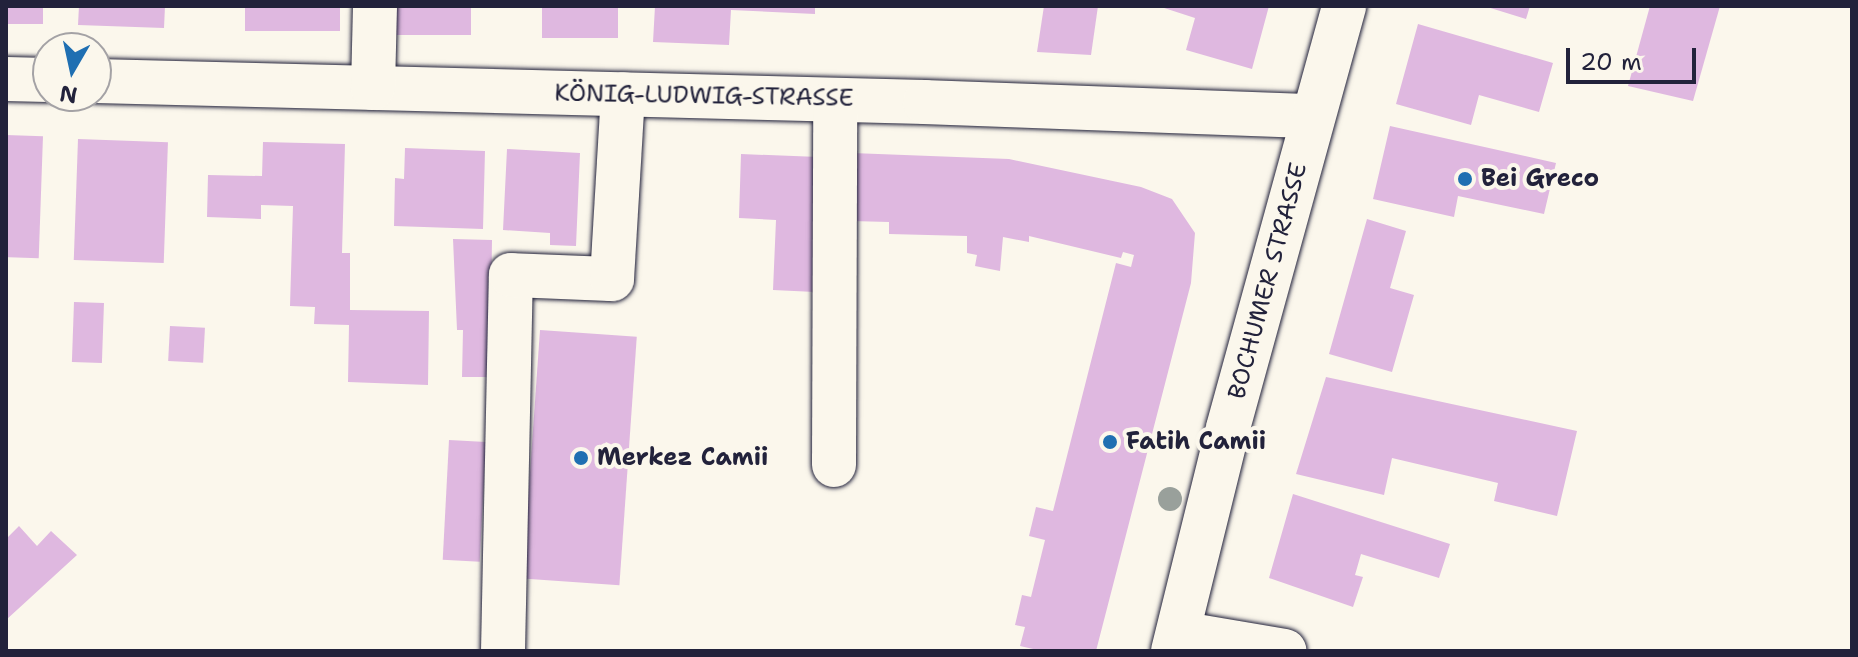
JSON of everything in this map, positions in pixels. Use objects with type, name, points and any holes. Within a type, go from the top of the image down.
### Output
[{"type":"street","points":[[373,88],[375,6]]},
{"type":"street","name":"BOCHUMER STRASSE","points":[[1176,642],[1228,428],[1344,6]]},
{"type":"street","points":[[6,79],[32,80]]},
{"type":"street","name":"KÖNIG-LUDWIG-STRASSE","points":[[112,81],[1312,116]]},
{"type":"street","points":[[503,651],[511,275],[612,279],[623,94]]},
{"type":"street","points":[[834,465],[835,100]]},
{"type":"street","points":[[1176,642],[1284,651]]},
{"type":"building","points":[[6,6],[43,6],[43,24],[6,24]]},
{"type":"building","points":[[79,6],[165,6],[164,28],[78,25]]},
{"type":"building","points":[[245,6],[340,6],[340,31],[245,31]]},
{"type":"building","points":[[386,6],[471,6],[471,35],[386,35]]},
{"type":"building","points":[[542,6],[618,6],[618,38],[542,38]]},
{"type":"building","points":[[655,6],[815,6],[815,14],[731,10],[729,45],[653,42]]},
{"type":"building","points":[[1044,6],[1098,6],[1091,55],[1037,52]]},
{"type":"building","points":[[1158,6],[1269,6],[1252,69],[1186,50],[1195,18]]},
{"type":"building","points":[[1484,6],[1530,6],[1526,19]]},
{"type":"building","points":[[1650,6],[1720,6],[1693,101],[1628,86]]},
{"type":"building","points":[[1418,24],[1553,63],[1539,112],[1479,95],[1471,125],[1396,104]]},
{"type":"building","name":"Bei Greco","points":[[1390,126],[1556,163],[1544,214],[1458,196],[1454,217],[1373,199]]},
{"type":"building","points":[[6,135],[43,136],[39,258],[6,257]]},
{"type":"building","points":[[78,139],[168,142],[164,263],[74,260]]},
{"type":"building","points":[[263,142],[345,144],[342,253],[350,253],[350,310],[429,311],[428,385],[348,382],[349,325],[314,324],[315,307],[290,306],[293,206],[261,205],[261,219],[207,217],[208,175],[262,176]]},
{"type":"building","points":[[405,148],[485,151],[483,229],[394,226],[395,178],[404,179]]},
{"type":"building","points":[[507,149],[580,153],[576,246],[550,245],[550,233],[503,230]]},
{"type":"building","points":[[852,153],[1009,159],[1141,187],[1172,199],[1195,233],[1191,283],[1096,651],[1042,651],[1020,646],[1025,627],[1015,625],[1022,595],[1031,597],[1045,540],[1029,536],[1036,507],[1053,511],[1116,263],[1131,267],[1134,255],[1123,252],[1121,258],[1029,236],[1029,242],[1003,237],[1000,271],[975,266],[977,255],[967,253],[967,236],[889,234],[889,222],[851,221]]},
{"type":"building","points":[[741,154],[819,157],[815,292],[773,290],[776,220],[739,218]]},
{"type":"building","points":[[1367,219],[1406,231],[1390,288],[1414,295],[1392,372],[1329,354]]},
{"type":"building","points":[[453,239],[492,240],[490,377],[462,377],[463,330],[457,330]]},
{"type":"building","points":[[74,302],[104,303],[102,363],[72,362]]},
{"type":"building","points":[[170,326],[205,328],[203,363],[168,361]]},
{"type":"building","name":"Merkez Camii","points":[[540,330],[637,337],[619,585],[523,578]]},
{"type":"building","points":[[1326,377],[1577,431],[1557,516],[1494,501],[1498,483],[1392,458],[1384,495],[1296,474]]},
{"type":"building","points":[[449,440],[486,442],[480,562],[443,560]]},
{"type":"building","points":[[1293,494],[1450,544],[1439,578],[1361,554],[1355,575],[1363,577],[1353,607],[1269,578]]},
{"type":"building","points":[[19,526],[37,546],[51,531],[77,555],[6,620],[6,539]]},
{"type":"place","name":"Bei Greco","points":[[1465,179]]},
{"type":"place","name":"Fatih Camii","points":[[1110,442]]},
{"type":"place","name":"Merkez Camii","points":[[581,458]]}]
